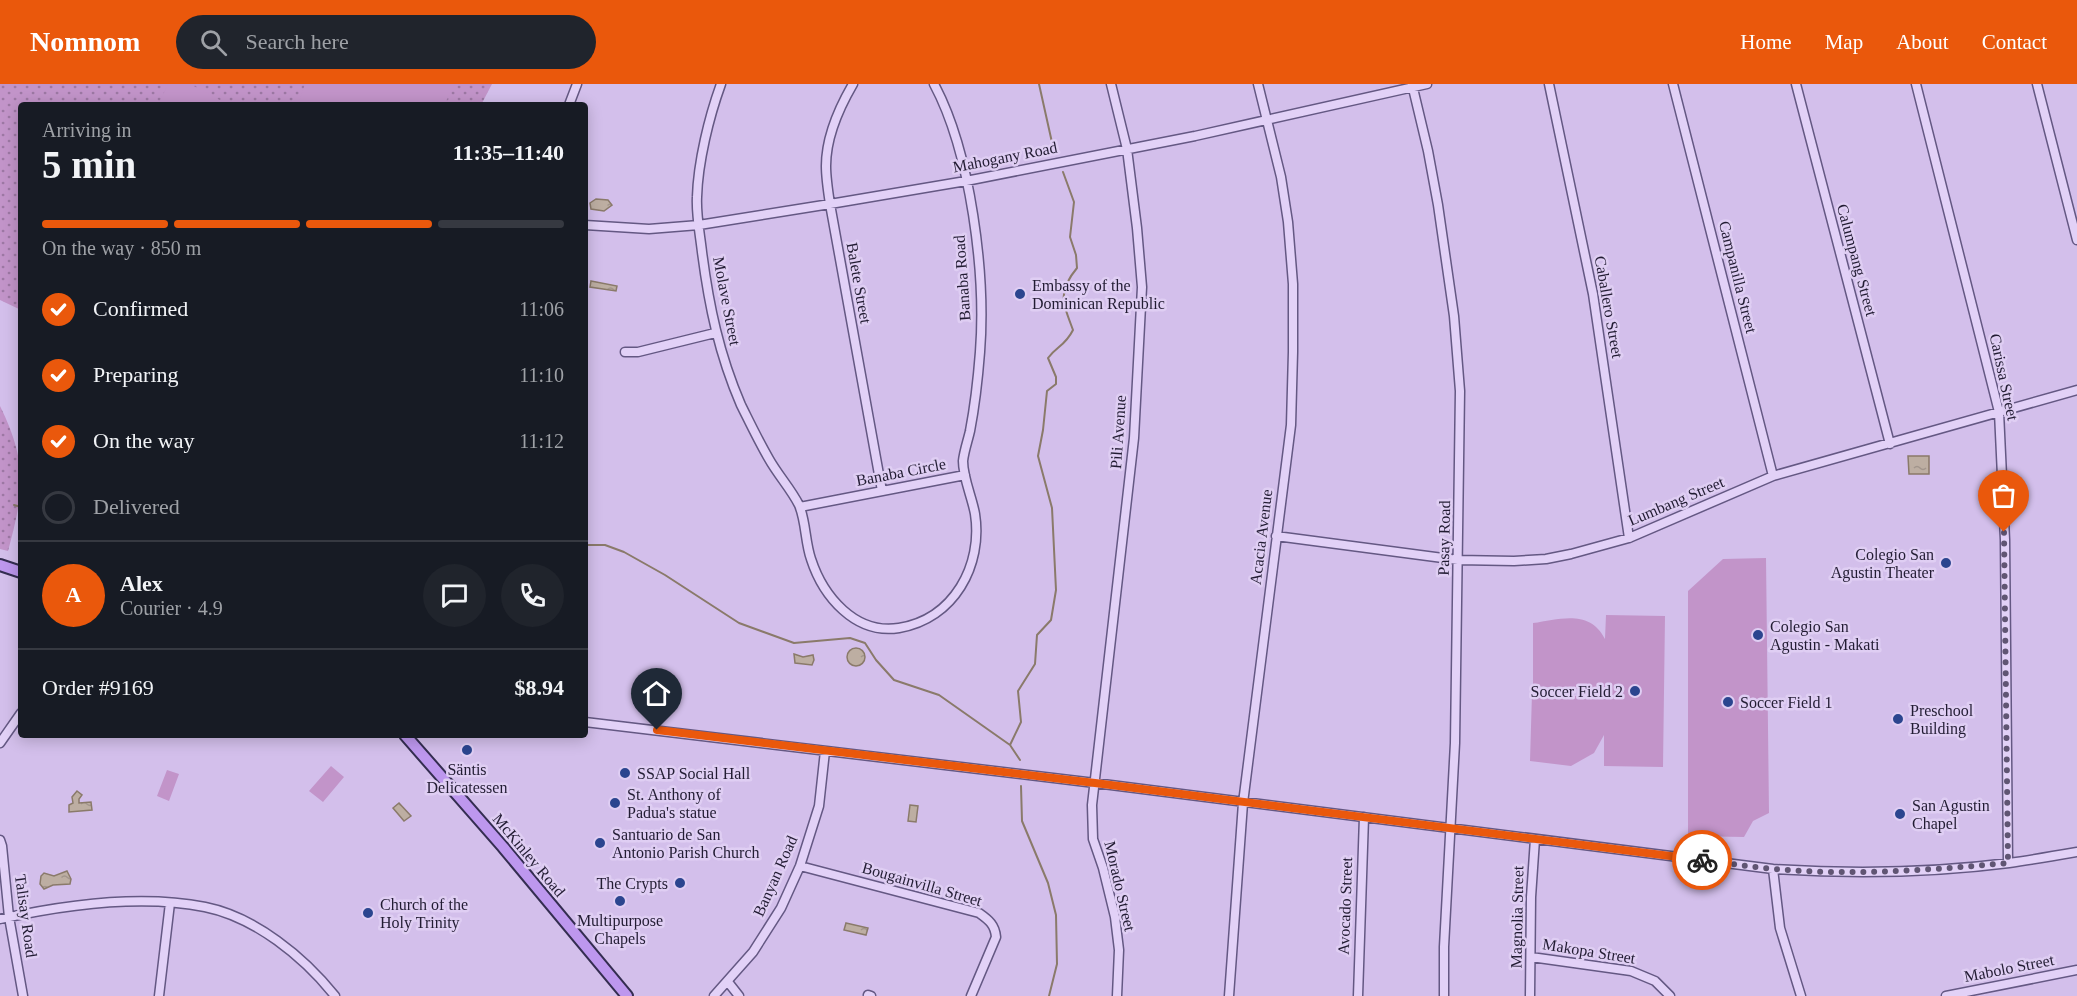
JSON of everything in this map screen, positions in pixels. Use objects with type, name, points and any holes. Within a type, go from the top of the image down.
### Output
[{"type":"main road","points":[[0,565],[18,571]]},
{"type":"main road","name":"McKinley Road","points":[[408,738],[503,846],[627,996]]},
{"type":"street","points":[[570,102],[577,84]]},
{"type":"street","name":"Molave Street","points":[[721,84],[700,166],[697,198],[707,288],[716,333],[742,406],[769,460],[800,507]]},
{"type":"street","name":"Balete Street","points":[[853,84],[838,112],[830,138],[826,165],[830,204],[882,491]]},
{"type":"street","name":"Banaba Road","points":[[934,84],[960,153],[979,264],[980,351],[975,399],[963,460],[965,475]]},
{"type":"street","name":"Pili Avenue","points":[[1095,783],[1134,438],[1142,287],[1127,149],[1111,84]]},
{"type":"street","name":"Acacia Avenue","points":[[1228,996],[1243,803],[1291,425],[1293,284],[1288,222],[1268,119],[1258,84]]},
{"type":"street","name":"Mahogany Road","points":[[588,225],[649,229],[699,225],[830,204],[1195,136],[1427,84]]},
{"type":"street","name":"Caballero Street","points":[[1549,84],[1593,294],[1629,538]]},
{"type":"street","name":"Campanilla Street","points":[[1673,84],[1773,477]]},
{"type":"street","name":"Calumpang Street","points":[[1796,84],[1890,444]]},
{"type":"street","name":"Carissa Street","points":[[1916,84],[2000,412],[2004,532],[2008,863]]},
{"type":"street","points":[[2037,84],[2077,240]]},
{"type":"street","name":"Pasay Road","points":[[1412,86],[1438,205],[1455,327],[1460,391],[1455,743],[1444,947],[1444,996]]},
{"type":"street","points":[[625,352],[638,352],[716,333]]},
{"type":"street","name":"Lumbang Street","points":[[1276,536],[1458,560],[1546,559],[1629,538],[1773,477],[2077,390]]},
{"type":"street","name":"Banaba Circle","points":[[965,475],[975,515],[977,540],[974,561],[962,587],[928,617],[897,628],[863,624],[846,614],[829,596],[818,577],[810,557],[800,507],[965,475]]},
{"type":"street","points":[[0,743],[18,717]]},
{"type":"street","points":[[588,722],[1095,783],[1773,869],[1922,870],[2008,863],[2077,852]]},
{"type":"street","name":"Banyan Road","points":[[714,996],[753,952],[780,908],[800,866],[819,806],[825,751]]},
{"type":"street","name":"Morado Street","points":[[1095,783],[1092,830],[1115,917],[1119,950],[1117,996]]},
{"type":"street","name":"Avocado Street","points":[[1358,996],[1364,817]]},
{"type":"street","name":"Magnolia Street","points":[[1530,996],[1531,897],[1535,839]]},
{"type":"street","name":"Talisay Road","points":[[0,840],[5,918],[23,996]]},
{"type":"street","name":"Bougainvilla Street","points":[[800,866],[980,913],[991,921],[996,937],[971,996]]},
{"type":"street","points":[[1773,869],[1779,928],[1801,996]]},
{"type":"street","points":[[5,918],[105,902],[170,903],[206,907],[242,920],[275,939],[318,975],[335,996]]},
{"type":"street","points":[[159,996],[170,903]]},
{"type":"street","name":"Makopa Street","points":[[1531,957],[1631,971],[1655,981],[1670,996]]},
{"type":"street","name":"Mabolo Street","points":[[1946,996],[2077,970]]},
{"type":"street","points":[[728,982],[739,996]]},
{"type":"shaded area","points":[[0,84],[492,84],[483,102],[18,102],[18,309],[0,300]]},
{"type":"shaded area","points":[[168,84],[190,84],[223,102],[159,102]]},
{"type":"shaded area","points":[[305,84],[455,84],[446,102],[299,102]]},
{"type":"shaded area","points":[[0,406],[18,457],[18,505],[8,551],[0,549]]},
{"type":"shaded area","name":"Soccer Field 1","points":[[1766,558],[1769,813],[1753,821],[1744,837],[1688,836],[1688,591],[1723,559]]},
{"type":"shaded area","points":[[1606,615],[1665,616],[1663,767],[1604,766],[1604,735],[1594,753],[1571,766],[1530,761],[1532,693],[1605,698],[1604,691],[1533,686],[1533,623],[1564,618],[1583,620],[1591,623],[1605,639]]},
{"type":"shaded area","points":[[331,766],[344,777],[323,802],[309,791]]},
{"type":"shaded area","points":[[167,770],[179,774],[169,801],[157,796]]},
{"type":"water","points":[[596,199],[608,200],[612,205],[604,211],[591,209],[590,203]]},
{"type":"water","points":[[591,281],[617,286],[616,291],[590,287]]},
{"type":"water","points":[[1908,456],[1929,456],[1929,474],[1909,474]]},
{"type":"water","points":[[856,648],[862,651],[865,657],[862,663],[856,666],[850,663],[847,657],[850,651]]},
{"type":"water","points":[[794,654],[803,657],[813,655],[812,665],[795,663]]},
{"type":"water","points":[[77,791],[82,795],[79,803],[91,802],[92,810],[69,812],[69,805],[73,803],[72,797]]},
{"type":"water","points":[[399,803],[411,816],[404,821],[393,808]]},
{"type":"water","points":[[910,805],[918,806],[916,822],[908,821]]},
{"type":"water","points":[[67,871],[71,879],[70,884],[53,885],[44,889],[40,884],[44,873],[54,876]]},
{"type":"water","points":[[846,923],[868,928],[866,935],[844,930]]},
{"type":"waterway","points":[[1039,84],[1053,147]]},
{"type":"waterway","points":[[1010,745],[1021,722],[1018,691],[1035,664],[1037,635],[1051,620],[1056,590],[1052,508],[1038,456],[1047,391],[1056,384],[1056,377],[1048,358],[1073,330],[1065,305],[1064,291],[1077,268],[1076,255],[1070,237],[1074,202],[1063,172]]},
{"type":"waterway","points":[[14,505],[18,506]]},
{"type":"waterway","points":[[588,545],[605,545],[624,552],[665,575],[739,623],[794,643],[850,638],[865,643],[876,660],[894,680],[939,695],[1010,745],[1020,760]]},
{"type":"waterway","points":[[1021,786],[1022,821],[1048,883],[1056,915],[1057,964],[1049,996]]},
{"type":"way so far","points":[[1702,860],[1773,869],[1841,871],[1922,870],[2008,863],[2004,532]]},
{"type":"place","name":"Embassy of the Dominican Republic","points":[[1020,294]]},
{"type":"place","name":"Colegio San Agustin Theater","points":[[1946,563]]},
{"type":"place","name":"Colegio San Agustin - Makati","points":[[1758,635]]},
{"type":"place","name":"Soccer Field 2","points":[[1635,691]]},
{"type":"place","name":"Soccer Field 1","points":[[1728,702]]},
{"type":"place","name":"Preschool Building","points":[[1898,719]]},
{"type":"place","name":"Säntis Delicatessen","points":[[467,750]]},
{"type":"place","name":"SSAP Social Hall","points":[[625,773]]},
{"type":"place","name":"St. Anthony of Padua's statue","points":[[615,803]]},
{"type":"place","name":"San Agustin Chapel","points":[[1900,814]]},
{"type":"place","name":"Santuario de San Antonio Parish Church","points":[[600,843]]},
{"type":"place","name":"The Crypts","points":[[680,883]]},
{"type":"place","name":"Multipurpose Chapels","points":[[620,901]]},
{"type":"place","name":"Church of the Holy Trinity","points":[[368,913]]},
{"type":"route","points":[[657,730],[1702,860]]}]
